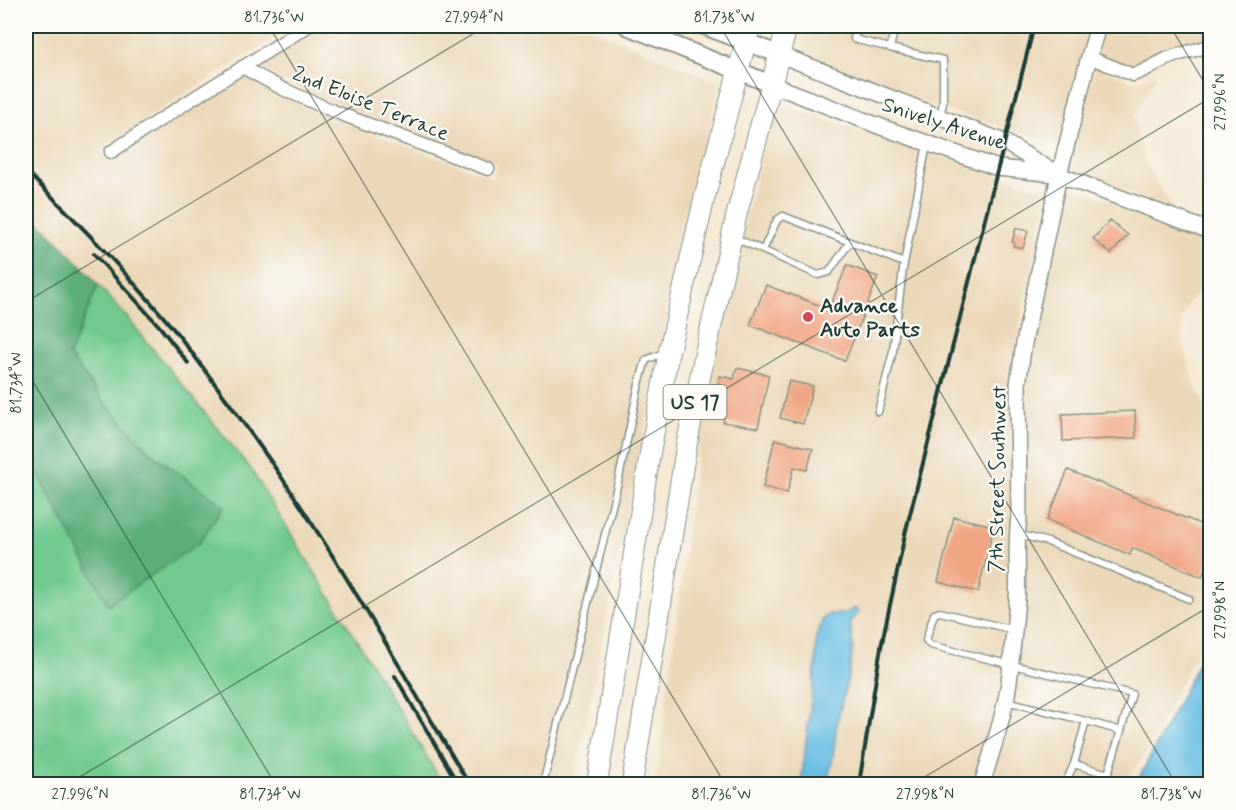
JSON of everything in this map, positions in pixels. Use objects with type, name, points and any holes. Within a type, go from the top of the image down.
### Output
[{"type":"highway","name":"US 17","points":[[632,784],[686,448],[704,358],[731,237],[787,26]]},
{"type":"highway","name":"US 17","points":[[597,784],[648,463],[669,351],[704,200],[747,33]]},
{"type":"main road","name":"Snively Avenue","points":[[627,26],[771,84]]},
{"type":"main road","name":"Snively Avenue","points":[[704,26],[747,33],[778,54]]},
{"type":"street","points":[[111,152],[308,26]]},
{"type":"street","name":"7th Street Southwest","points":[[982,784],[1005,701],[1010,674],[1017,599],[1018,384],[1031,305],[1059,175],[1098,26]]},
{"type":"street","points":[[1089,57],[1133,75],[1173,57],[1210,46]]},
{"type":"street","name":"Snively Avenue","points":[[778,54],[1004,142],[1059,175]]},
{"type":"street","name":"2nd Eloise Terrace","points":[[242,67],[283,89],[338,113],[488,169]]},
{"type":"street","name":"Snively Avenue","points":[[771,84],[998,168],[1059,175]]},
{"type":"street","points":[[1059,175],[1210,231]]},
{"type":"lane","points":[[857,26],[854,39],[943,60],[943,104],[940,117]]},
{"type":"lane","points":[[890,48],[895,26]]},
{"type":"lane","points":[[878,412],[893,351],[904,263],[927,143]]},
{"type":"lane","points":[[763,250],[777,220],[783,216],[904,263]]},
{"type":"lane","points":[[731,237],[818,275],[829,272],[850,242]]},
{"type":"lane","points":[[543,784],[619,478],[639,384],[646,360],[669,351]]},
{"type":"lane","points":[[1017,534],[1048,542],[1189,599]]},
{"type":"lane","points":[[1014,630],[940,612],[934,614],[926,640],[930,645],[1132,694],[1108,774],[1074,764]]},
{"type":"lane","points":[[1005,701],[1121,731]]},
{"type":"lane","points":[[1065,784],[1074,764],[1086,721]]},
{"type":"shaded area","points":[[26,26],[294,26],[241,59],[238,58],[237,62],[184,94],[102,149],[110,162],[243,76],[281,96],[336,120],[493,178],[496,164],[340,106],[257,67],[322,26],[584,26],[720,83],[685,226],[574,784],[443,784],[250,468],[126,316],[81,265],[26,209]]},
{"type":"shaded area","points":[[794,26],[1090,26],[1059,145],[922,102],[787,50]]},
{"type":"shaded area","points":[[1105,26],[1210,26],[1210,39],[1163,52],[1133,67],[1097,53]]},
{"type":"shaded area","points":[[1094,67],[1132,81],[1146,79],[1157,73],[1134,117],[1145,163],[1174,210],[1068,170]]},
{"type":"shaded area","points":[[774,103],[1049,191],[1024,303],[1011,382],[1010,597],[1003,672],[985,749],[974,784],[826,784],[832,763],[842,701],[850,621],[856,616],[838,613],[816,637],[816,663],[801,784],[656,784],[698,443],[698,424],[711,361]]},
{"type":"shaded area","points":[[1065,184],[1187,230],[1209,265],[1210,282],[1191,299],[1181,319],[1184,344],[1194,384],[1210,414],[1210,635],[1197,651],[1147,751],[1131,774],[1129,784],[989,784],[999,754],[1025,385],[1031,345]]},
{"type":"green space","points":[[26,209],[98,285],[69,355],[104,402],[151,453],[224,506],[199,543],[108,605],[26,451]]},
{"type":"green space","points":[[98,285],[250,468],[443,784],[26,784],[26,451],[108,604],[224,506],[151,453],[104,402],[69,355]]},
{"type":"water","points":[[855,608],[859,612],[850,622],[853,644],[850,669],[826,784],[801,784],[816,663],[816,637],[823,619],[829,614],[844,614]]},
{"type":"water","points":[[1210,645],[1210,784],[1136,784],[1203,654]]},
{"type":"building","points":[[1110,220],[1128,235],[1111,254],[1093,239]]},
{"type":"building","points":[[1016,228],[1028,231],[1023,248],[1013,246]]},
{"type":"building","name":"Advance Auto Parts","points":[[847,265],[878,277],[845,361],[750,325],[766,285],[829,309]]},
{"type":"building","points":[[737,368],[769,375],[758,428],[723,422],[727,404],[715,401],[720,376],[734,379]]},
{"type":"building","points":[[789,381],[813,386],[803,424],[780,418]]},
{"type":"building","points":[[1135,411],[1136,438],[1063,441],[1062,414]]},
{"type":"building","points":[[775,439],[813,449],[807,470],[794,467],[787,493],[763,487]]},
{"type":"building","points":[[1068,470],[1210,528],[1210,557],[1202,577],[1132,548],[1130,555],[1047,520]]},
{"type":"building","points":[[954,517],[994,526],[978,592],[938,582]]},
{"type":"railway","points":[[859,784],[881,647],[906,530],[1034,26]]},
{"type":"railway","points":[[26,171],[98,244],[149,301],[183,341],[232,407],[331,553],[469,784]]},
{"type":"railway","points":[[94,254],[160,327],[188,363]]},
{"type":"railway","points":[[395,676],[458,784]]},
{"type":"place","name":"Advance Auto Parts","points":[[808,317]]}]
